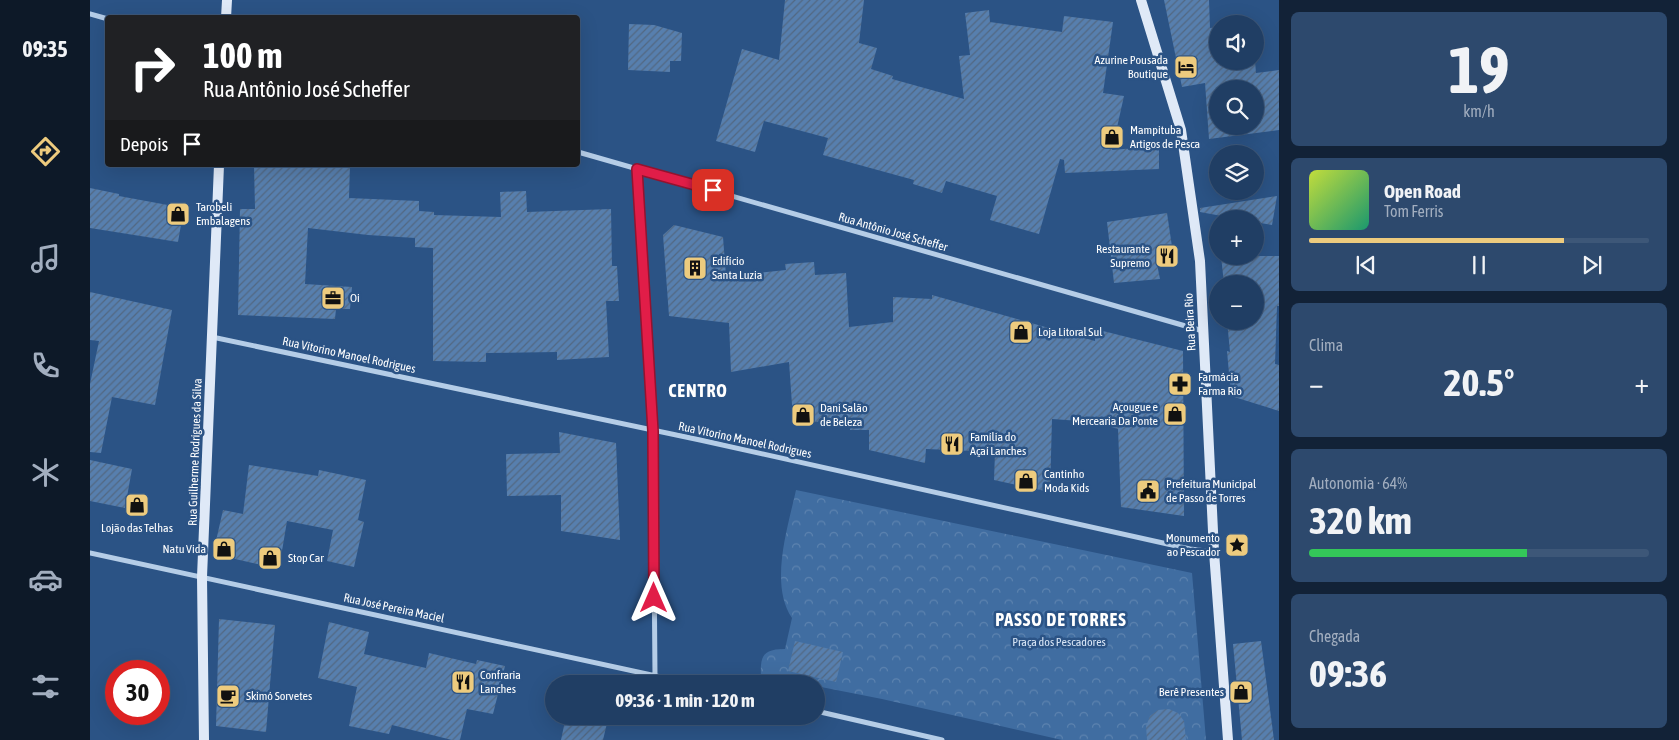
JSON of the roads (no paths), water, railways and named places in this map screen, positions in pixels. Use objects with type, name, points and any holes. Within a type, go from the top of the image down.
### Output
[{"type":"street","points":[[226,15],[227,0]]},
{"type":"street","name":"Rua Beira Rio","points":[[1141,0],[1184,146],[1200,261],[1214,552],[1228,740]]},
{"type":"street","points":[[90,14],[105,18]]},
{"type":"street","name":"Rua Antônio José Scheffer","points":[[580,153],[1203,331]]},
{"type":"street","name":"Rua Guilherme Rodrigues da Silva","points":[[204,740],[202,577],[219,167]]},
{"type":"street","points":[[637,169],[653,431],[655,675]]},
{"type":"street","name":"Rua Vitorino Manoel Rodrigues","points":[[212,337],[700,440],[1190,550],[1214,552]]},
{"type":"street","name":"Rua José Pereira Maciel","points":[[90,553],[655,675]]},
{"type":"street","points":[[825,713],[942,740]]},
{"type":"place","name":"Azurine Pousada Boutique","points":[[1186,67]]},
{"type":"place","name":"Mampituba Artigos de Pesca","points":[[1112,137]]},
{"type":"place","name":"Tarobeli Embalagens","points":[[178,214]]},
{"type":"place","name":"Restaurante Supremo","points":[[1167,256]]},
{"type":"place","name":"Edifício Santa Luzia","points":[[695,268]]},
{"type":"place","name":"Oi","points":[[333,298]]},
{"type":"place","name":"Loja Litoral Sul","points":[[1021,332]]},
{"type":"place","name":"Farmácia Farma Rio","points":[[1180,384]]},
{"type":"place","name":"Açougue e Mercearia Da Ponte","points":[[1175,414]]},
{"type":"place","name":"Dani Salão de Beleza","points":[[803,415]]},
{"type":"place","name":"Família do Açaí Lanches","points":[[952,444]]},
{"type":"place","name":"Cantinho Moda Kids","points":[[1026,481]]},
{"type":"place","name":"Prefeitura Municipal de Passo de Torres","points":[[1148,491]]},
{"type":"place","name":"Lojão das Telhas","points":[[137,505]]},
{"type":"place","name":"Monumento ao Pescador","points":[[1237,545]]},
{"type":"place","name":"Natu Vida","points":[[224,549]]},
{"type":"place","name":"Stop Car","points":[[270,558]]},
{"type":"place","name":"Confraria Lanches","points":[[463,682]]},
{"type":"place","name":"Berê Presentes","points":[[1241,692]]},
{"type":"place","name":"Skimó Sorvetes","points":[[228,696]]},
{"type":"district","name":"CENTRO","points":[[698,391]]},
{"type":"district","name":"PASSO DE TORRES","points":[[1061,620]]},
{"type":"park label","name":"Praça dos Pescadores","points":[[1059,642]]}]
